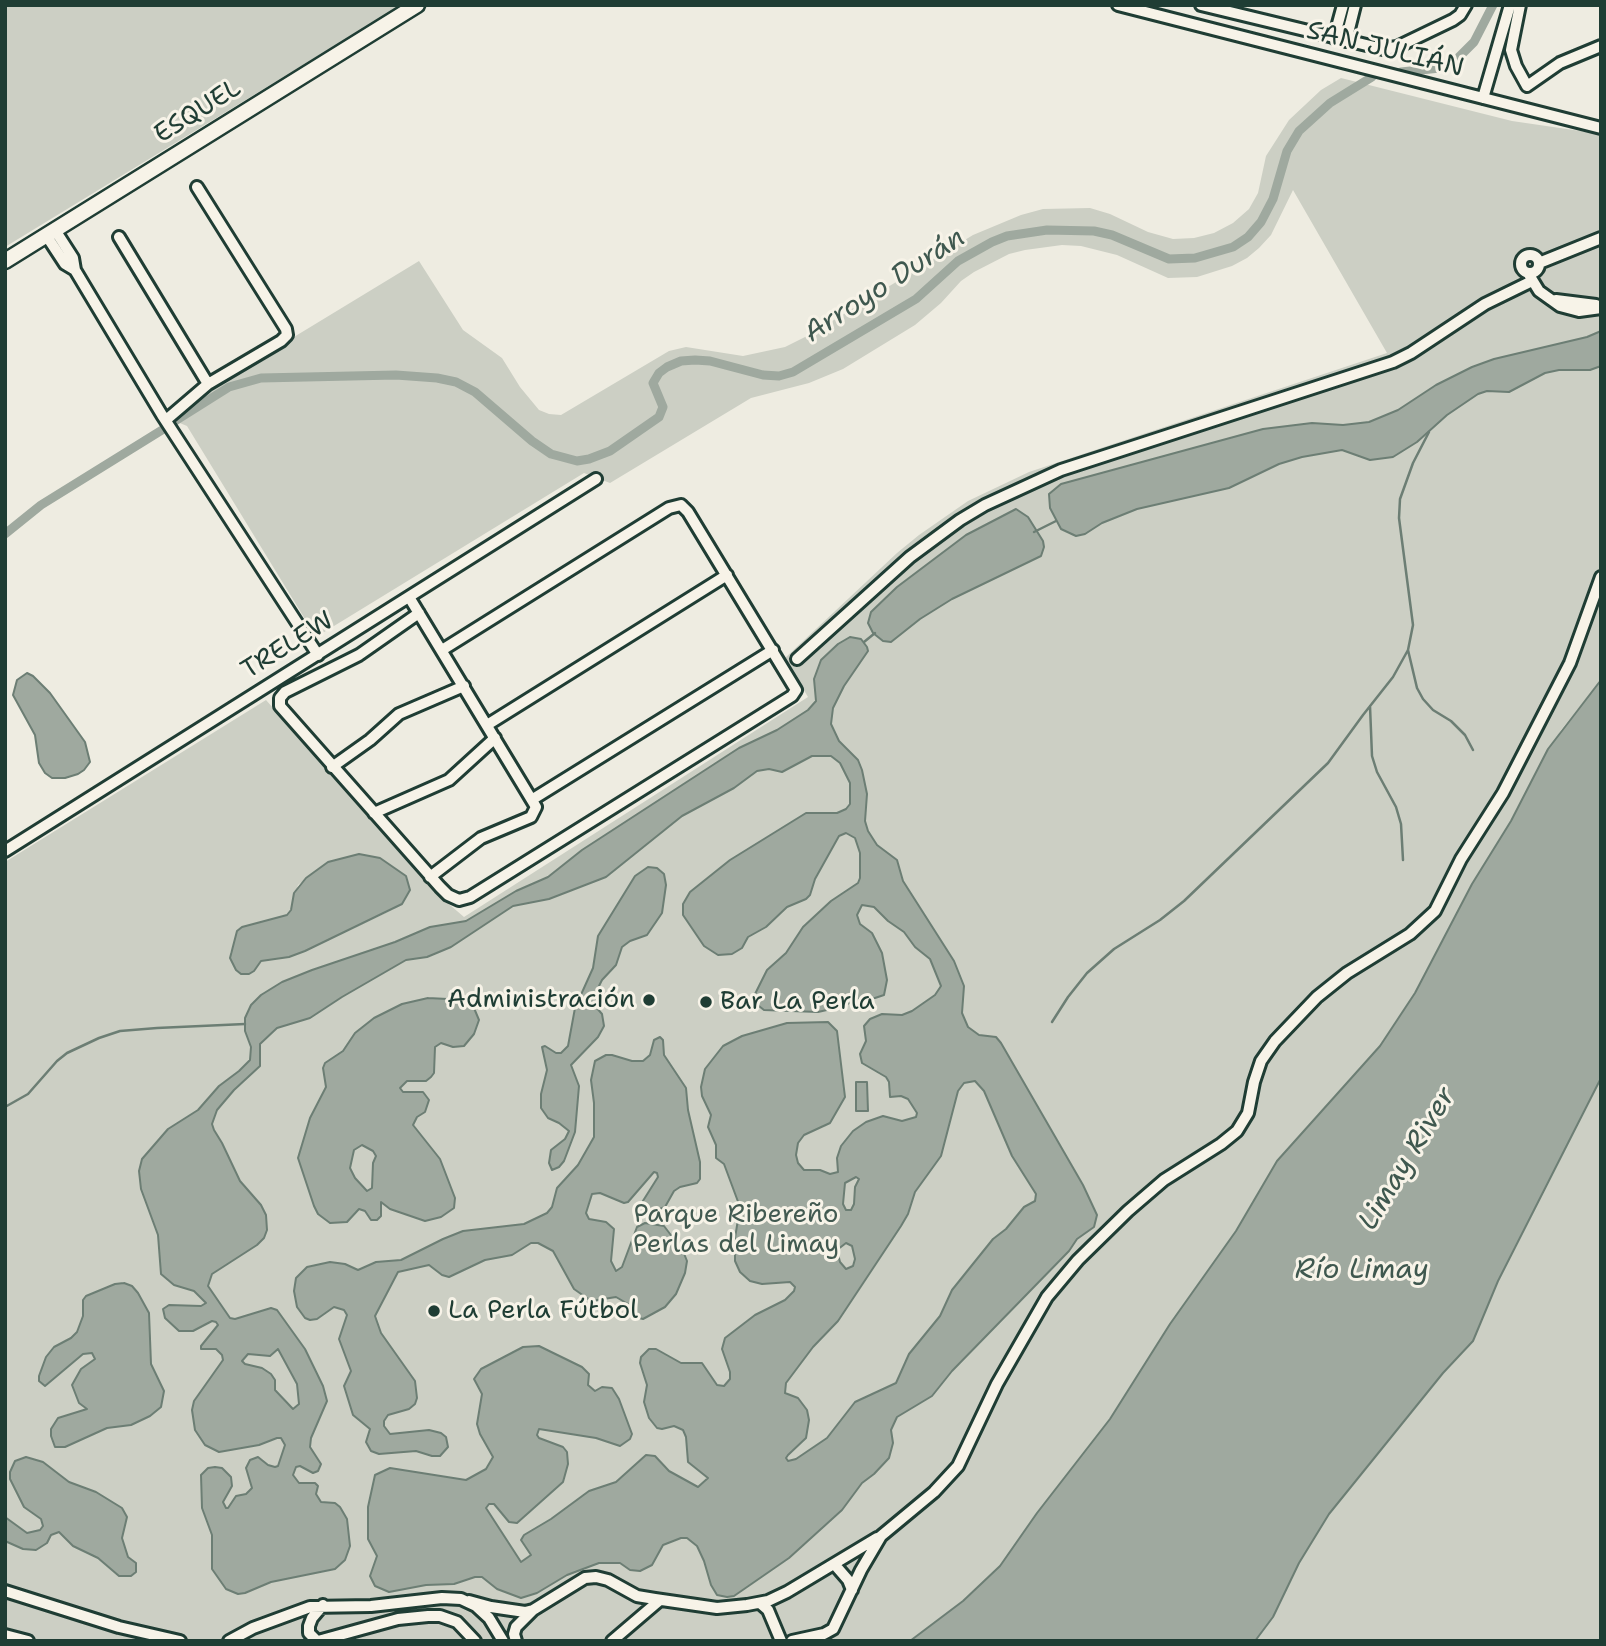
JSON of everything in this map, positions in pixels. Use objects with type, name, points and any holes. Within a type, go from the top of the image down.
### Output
[{"type":"main road","name":"ESQUEL","points":[[5,261],[417,5]]},
{"type":"street","name":"SAN JULIÁN","points":[[1118,5],[1601,128]]},
{"type":"street","points":[[1201,5],[1229,9],[1379,49],[1392,49],[1453,20],[1466,5]]},
{"type":"street","points":[[1340,39],[1343,5]]},
{"type":"street","points":[[1340,39],[1355,5]]},
{"type":"street","points":[[1483,98],[1510,5]]},
{"type":"street","points":[[1521,5],[1511,50],[1527,86],[1560,63],[1601,46]]},
{"type":"street","points":[[166,420],[208,384],[281,341],[287,332],[197,187]]},
{"type":"street","points":[[51,232],[73,258],[75,270],[166,420],[318,654]]},
{"type":"street","points":[[119,237],[208,384]]},
{"type":"street","points":[[1601,237],[1539,263],[1535,257],[1529,256],[1524,258],[1522,267],[1547,298],[1569,310],[1584,311],[1601,307]]},
{"type":"street","points":[[797,659],[910,557],[985,505],[1061,470],[1392,362],[1411,353],[1530,277]]},
{"type":"street","name":"TRELEW","points":[[5,851],[596,480]]},
{"type":"street","points":[[419,613],[369,648],[282,694],[280,702],[284,713],[430,877],[443,891],[459,900],[470,897],[796,693],[796,687],[687,509],[677,505],[442,650]]},
{"type":"street","points":[[487,725],[727,575]]},
{"type":"street","points":[[516,1641],[516,1627],[533,1610],[585,1578],[608,1580],[637,1596],[660,1600],[717,1608],[760,1603],[788,1592],[881,1536],[934,1492],[958,1466],[1003,1373],[1047,1297],[1077,1260],[1164,1180],[1237,1131],[1248,1113],[1261,1061],[1275,1041],[1317,997],[1347,972],[1410,934],[1435,911],[1461,859],[1503,793],[1570,663],[1601,577]]},
{"type":"street","points":[[410,597],[533,799],[536,811],[531,817],[481,838],[430,877]]},
{"type":"street","points":[[533,799],[773,650]]},
{"type":"street","points":[[332,767],[370,740],[399,714],[464,686]]},
{"type":"street","points":[[374,813],[449,780],[495,738]]},
{"type":"street","points":[[792,1641],[824,1634],[833,1629],[881,1536]]},
{"type":"street","points":[[835,1565],[848,1580],[852,1590]]},
{"type":"street","points":[[5,1591],[119,1628],[180,1641]]},
{"type":"street","points":[[229,1641],[253,1628],[303,1609],[323,1605],[370,1606],[442,1598],[516,1612],[533,1610]]},
{"type":"street","points":[[612,1641],[660,1600]]},
{"type":"street","points":[[469,1601],[489,1618],[503,1641]]},
{"type":"street","points":[[760,1603],[768,1610],[781,1641]]},
{"type":"street","points":[[323,1605],[309,1626],[309,1633],[318,1641],[398,1619],[428,1616],[440,1616],[457,1622],[475,1641]]},
{"type":"street","points":[[5,1635],[28,1641]]},
{"type":"green space","points":[[5,5],[401,5],[5,247]]},
{"type":"green space","name":"Parque Ribereño Perlas del Limay","points":[[1341,78],[1512,121],[1601,134],[1601,680],[1561,730],[1511,821],[1472,884],[1398,1021],[1380,1046],[1277,1161],[1236,1231],[1170,1324],[1110,1419],[1037,1513],[1000,1566],[963,1601],[910,1641],[5,1641],[5,862],[266,700],[436,893],[464,917],[808,697],[785,658],[897,553],[968,501],[1029,472],[1387,353],[1293,190],[1271,235],[1259,248],[1232,266],[1197,277],[1168,278],[1117,255],[1081,246],[1062,245],[1009,254],[961,281],[915,325],[843,369],[809,383],[751,398],[610,483],[584,473],[316,637],[187,426],[175,421],[210,388],[419,261],[463,330],[502,358],[520,387],[539,410],[561,415],[669,351],[686,347],[743,356],[785,347],[811,334],[973,235],[1021,215],[1043,209],[1090,208],[1110,214],[1148,232],[1173,239],[1214,233],[1233,223],[1249,209],[1258,193],[1266,156],[1289,120],[1321,90]],"holes":[[[328,862],[406,876],[410,890],[394,909],[305,951],[289,957],[266,959],[261,961],[254,971],[230,953],[242,927],[287,915],[298,885]]]},
{"type":"green space","points":[[1601,1078],[1601,1641],[1255,1641],[1273,1617],[1299,1563],[1329,1514],[1443,1373],[1473,1341],[1498,1281]]},
{"type":"water","points":[[1601,331],[1601,366],[1590,370],[1545,373],[1509,392],[1487,391],[1478,394],[1447,415],[1417,442],[1393,457],[1370,460],[1342,450],[1302,457],[1279,464],[1229,488],[1137,509],[1076,536],[1061,529],[1050,508],[1049,494],[1061,484],[1263,429],[1312,423],[1343,425],[1369,422],[1398,410],[1436,385],[1472,367]]},
{"type":"water","points":[[1016,509],[1028,517],[1043,541],[1041,556],[952,599],[891,642],[883,641],[873,633],[868,623],[871,612],[897,587],[966,535]]},
{"type":"water","points":[[850,637],[861,639],[868,651],[844,686],[833,708],[831,724],[839,741],[858,760],[862,770],[867,794],[865,821],[868,831],[877,845],[897,860],[903,881],[954,961],[964,986],[962,1013],[968,1027],[979,1035],[996,1037],[1001,1043],[1083,1185],[1097,1215],[1094,1227],[1077,1239],[1069,1251],[952,1371],[932,1396],[897,1417],[891,1430],[893,1443],[889,1458],[862,1483],[842,1510],[789,1558],[734,1596],[717,1595],[697,1546],[687,1538],[663,1545],[652,1565],[640,1571],[630,1570],[620,1563],[599,1563],[567,1575],[537,1593],[521,1598],[497,1589],[482,1577],[454,1584],[426,1585],[389,1592],[375,1586],[370,1576],[377,1556],[368,1539],[368,1507],[375,1475],[390,1468],[466,1480],[486,1469],[493,1457],[477,1424],[482,1394],[474,1379],[481,1369],[523,1347],[539,1346],[582,1367],[589,1374],[588,1385],[595,1391],[602,1387],[612,1388],[632,1434],[630,1439],[620,1446],[596,1438],[539,1429],[539,1438],[563,1447],[567,1452],[568,1464],[563,1482],[517,1523],[509,1522],[494,1504],[489,1504],[486,1508],[521,1562],[531,1555],[521,1540],[524,1535],[589,1491],[616,1482],[646,1455],[655,1456],[669,1471],[698,1487],[708,1478],[688,1462],[683,1430],[674,1426],[657,1428],[649,1418],[644,1402],[647,1385],[640,1363],[641,1357],[649,1349],[656,1349],[681,1363],[702,1363],[717,1385],[724,1386],[730,1379],[722,1349],[725,1338],[755,1315],[785,1300],[795,1287],[790,1282],[762,1284],[750,1281],[740,1272],[735,1261],[735,1238],[740,1207],[724,1164],[716,1158],[716,1145],[708,1127],[711,1115],[701,1087],[705,1069],[723,1046],[742,1036],[787,1023],[828,1022],[837,1031],[845,1097],[830,1123],[804,1135],[798,1143],[796,1155],[804,1170],[820,1170],[830,1174],[838,1172],[837,1158],[841,1146],[853,1131],[866,1122],[883,1116],[902,1121],[916,1117],[917,1113],[908,1099],[901,1096],[890,1097],[886,1077],[862,1063],[860,1054],[866,1041],[864,1026],[870,1019],[882,1014],[902,1015],[912,1011],[935,995],[941,986],[930,959],[874,907],[862,905],[857,915],[860,924],[872,933],[882,953],[887,980],[884,995],[861,998],[818,1012],[764,1010],[755,1003],[755,994],[767,970],[786,953],[803,927],[831,901],[858,883],[860,853],[855,838],[846,833],[839,836],[815,879],[810,895],[787,907],[766,927],[748,937],[742,948],[732,954],[718,955],[704,946],[683,915],[683,904],[690,892],[730,860],[806,813],[837,813],[850,804],[850,783],[840,763],[831,756],[812,756],[782,772],[769,769],[757,771],[734,788],[682,816],[606,877],[549,899],[513,906],[451,947],[427,957],[406,960],[310,1018],[277,1028],[260,1044],[260,1066],[217,1110],[212,1124],[214,1130],[240,1181],[261,1205],[266,1215],[267,1230],[257,1245],[212,1274],[208,1286],[230,1318],[235,1319],[271,1308],[277,1310],[305,1349],[323,1386],[327,1401],[311,1438],[310,1447],[321,1464],[318,1471],[313,1473],[300,1466],[296,1467],[293,1475],[299,1483],[315,1483],[318,1486],[316,1494],[321,1502],[335,1503],[340,1507],[347,1519],[350,1546],[345,1560],[335,1569],[271,1582],[245,1593],[238,1594],[226,1589],[212,1569],[212,1535],[202,1508],[201,1475],[208,1468],[215,1467],[222,1468],[231,1477],[232,1486],[223,1502],[228,1508],[236,1496],[246,1494],[252,1488],[246,1468],[250,1460],[258,1457],[268,1465],[278,1466],[285,1445],[281,1438],[277,1438],[259,1445],[219,1452],[205,1445],[195,1430],[192,1410],[194,1401],[223,1360],[216,1349],[201,1349],[218,1325],[212,1321],[193,1331],[179,1331],[165,1318],[163,1309],[169,1305],[201,1306],[206,1303],[194,1291],[174,1285],[161,1274],[158,1235],[141,1189],[139,1171],[142,1159],[168,1129],[198,1110],[219,1086],[250,1060],[251,1047],[245,1031],[245,1018],[251,1005],[261,995],[282,982],[430,927],[466,921],[516,891],[548,877],[582,850],[739,748],[777,730],[808,710],[816,701],[814,679],[821,660]],"holes":[[[975,1081],[984,1091],[1012,1156],[1036,1194],[1035,1201],[1024,1207],[1006,1229],[993,1239],[952,1290],[940,1316],[909,1354],[896,1383],[855,1402],[827,1438],[796,1459],[788,1461],[788,1455],[806,1438],[809,1420],[807,1410],[798,1398],[785,1393],[786,1383],[813,1347],[838,1321],[901,1226],[915,1192],[941,1156],[958,1091],[964,1083]],[[856,1177],[859,1179],[851,1210],[846,1210],[843,1204],[845,1183]],[[846,1243],[852,1246],[855,1259],[853,1266],[846,1269],[840,1262],[837,1250]],[[278,1349],[297,1384],[299,1404],[293,1409],[275,1390],[275,1380],[271,1374],[242,1361],[248,1354],[270,1356]]]},
{"type":"water","points":[[27,673],[50,693],[85,742],[90,762],[78,774],[52,778],[39,763],[35,735],[13,695],[17,680]]},
{"type":"water","name":"Río Limay","points":[[1601,680],[1601,1078],[1498,1281],[1473,1341],[1443,1373],[1329,1514],[1299,1563],[1273,1617],[1255,1641],[910,1641],[963,1601],[1000,1566],[1037,1513],[1110,1419],[1170,1324],[1236,1231],[1277,1161],[1380,1046],[1415,993],[1472,884],[1511,821],[1548,749]]},
{"type":"water","points":[[359,854],[380,858],[406,876],[410,890],[402,904],[305,951],[289,957],[261,961],[249,974],[241,974],[236,970],[230,958],[237,931],[242,927],[287,915],[291,910],[294,893],[306,878],[328,862]]},
{"type":"water","points":[[648,867],[657,868],[664,874],[666,885],[662,913],[647,935],[622,947],[616,965],[602,980],[595,994],[595,1006],[602,1014],[604,1026],[598,1037],[571,1065],[579,1086],[575,1132],[564,1161],[552,1170],[549,1163],[551,1150],[565,1139],[569,1131],[548,1118],[541,1108],[541,1094],[547,1070],[542,1047],[561,1053],[568,1046],[575,1008],[593,968],[598,936],[635,876]]},
{"type":"water","points":[[428,998],[467,1000],[479,1020],[474,1034],[464,1046],[453,1047],[441,1043],[435,1047],[434,1073],[431,1077],[426,1081],[407,1081],[400,1088],[403,1092],[423,1092],[429,1100],[425,1112],[417,1117],[413,1125],[440,1159],[455,1198],[454,1208],[441,1217],[425,1221],[390,1209],[381,1202],[381,1216],[377,1220],[371,1220],[365,1211],[359,1209],[347,1222],[330,1223],[318,1214],[314,1206],[298,1158],[310,1118],[326,1087],[323,1068],[325,1063],[343,1051],[355,1033],[374,1018],[402,1004]],"holes":[[[362,1145],[376,1156],[373,1163],[372,1188],[367,1191],[350,1168],[354,1150]]]},
{"type":"water","points":[[660,1037],[663,1040],[664,1055],[686,1088],[688,1110],[700,1162],[700,1179],[697,1183],[674,1191],[665,1207],[651,1212],[644,1211],[641,1204],[658,1177],[654,1172],[628,1202],[624,1203],[600,1193],[592,1194],[586,1213],[589,1219],[606,1222],[614,1229],[611,1261],[616,1271],[622,1267],[637,1227],[645,1223],[664,1226],[683,1251],[687,1261],[676,1294],[665,1307],[643,1319],[639,1318],[628,1304],[616,1297],[591,1301],[574,1289],[553,1251],[538,1243],[531,1243],[512,1255],[485,1260],[449,1277],[429,1265],[398,1272],[375,1316],[381,1333],[415,1381],[417,1398],[409,1409],[388,1415],[384,1426],[390,1434],[429,1430],[441,1433],[446,1437],[448,1447],[440,1456],[416,1451],[379,1454],[371,1451],[366,1442],[370,1429],[353,1415],[344,1386],[351,1371],[339,1339],[347,1315],[344,1310],[334,1307],[317,1319],[305,1318],[297,1307],[294,1291],[296,1278],[307,1267],[330,1262],[345,1264],[358,1270],[376,1262],[401,1260],[463,1231],[524,1224],[547,1213],[552,1207],[557,1188],[578,1165],[594,1137],[591,1080],[595,1061],[612,1055],[643,1061],[650,1055],[654,1040]]},
{"type":"water","points":[[856,1082],[867,1082],[868,1111],[856,1111]]},
{"type":"water","points":[[124,1283],[132,1286],[138,1293],[149,1313],[151,1364],[164,1391],[161,1407],[131,1425],[107,1428],[65,1447],[55,1447],[51,1429],[58,1418],[87,1409],[79,1403],[72,1385],[81,1369],[95,1359],[92,1353],[83,1354],[45,1386],[39,1381],[39,1376],[46,1357],[54,1347],[77,1332],[86,1296]]},
{"type":"water","points":[[26,1457],[43,1462],[69,1482],[96,1492],[122,1508],[127,1517],[122,1538],[128,1557],[136,1563],[136,1572],[131,1576],[119,1576],[98,1558],[73,1546],[59,1532],[51,1535],[47,1543],[36,1550],[23,1549],[5,1541],[5,1517],[27,1533],[40,1530],[43,1526],[41,1519],[24,1507],[10,1479],[15,1461]]},
{"type":"waterway","name":"Arroyo Durán","points":[[1401,72],[1440,68],[1455,61],[1474,42],[1493,5]]},
{"type":"waterway","name":"Arroyo Durán","points":[[175,421],[229,387],[261,378],[396,375],[437,378],[456,382],[475,392],[551,454],[577,461],[589,459],[610,451],[659,417],[663,407],[653,383],[667,367],[681,361],[695,360],[710,361],[763,375],[779,376],[793,372],[916,299],[958,261],[1007,236],[1047,230],[1094,231],[1112,235],[1169,259],[1195,258],[1233,247],[1248,237],[1261,222],[1273,199],[1287,151],[1299,131],[1330,103],[1372,77]]},
{"type":"waterway","name":"Arroyo Durán","points":[[5,534],[41,505],[162,430]]},
{"type":"waterway","points":[[1052,1022],[1087,973],[1114,949],[1184,901],[1328,763],[1393,677],[1408,650],[1413,625],[1399,518],[1400,499],[1413,463],[1429,432]]},
{"type":"waterway","points":[[1034,532],[1056,521]]},
{"type":"waterway","points":[[864,642],[875,633]]},
{"type":"waterway","points":[[1408,650],[1417,688],[1423,699],[1465,735],[1473,750]]},
{"type":"waterway","points":[[1370,706],[1372,756],[1377,772],[1396,807],[1401,824],[1403,860]]},
{"type":"waterway","points":[[5,1107],[28,1094],[67,1053],[99,1038],[120,1031],[245,1024]]},
{"type":"place","name":"Administración","points":[[649,1000]]},
{"type":"place","name":"Bar La Perla","points":[[706,1002]]},
{"type":"place","name":"La Perla Fútbol","points":[[434,1311]]},
{"type":"water label","name":"Limay River","points":[[1408,1159]]}]
